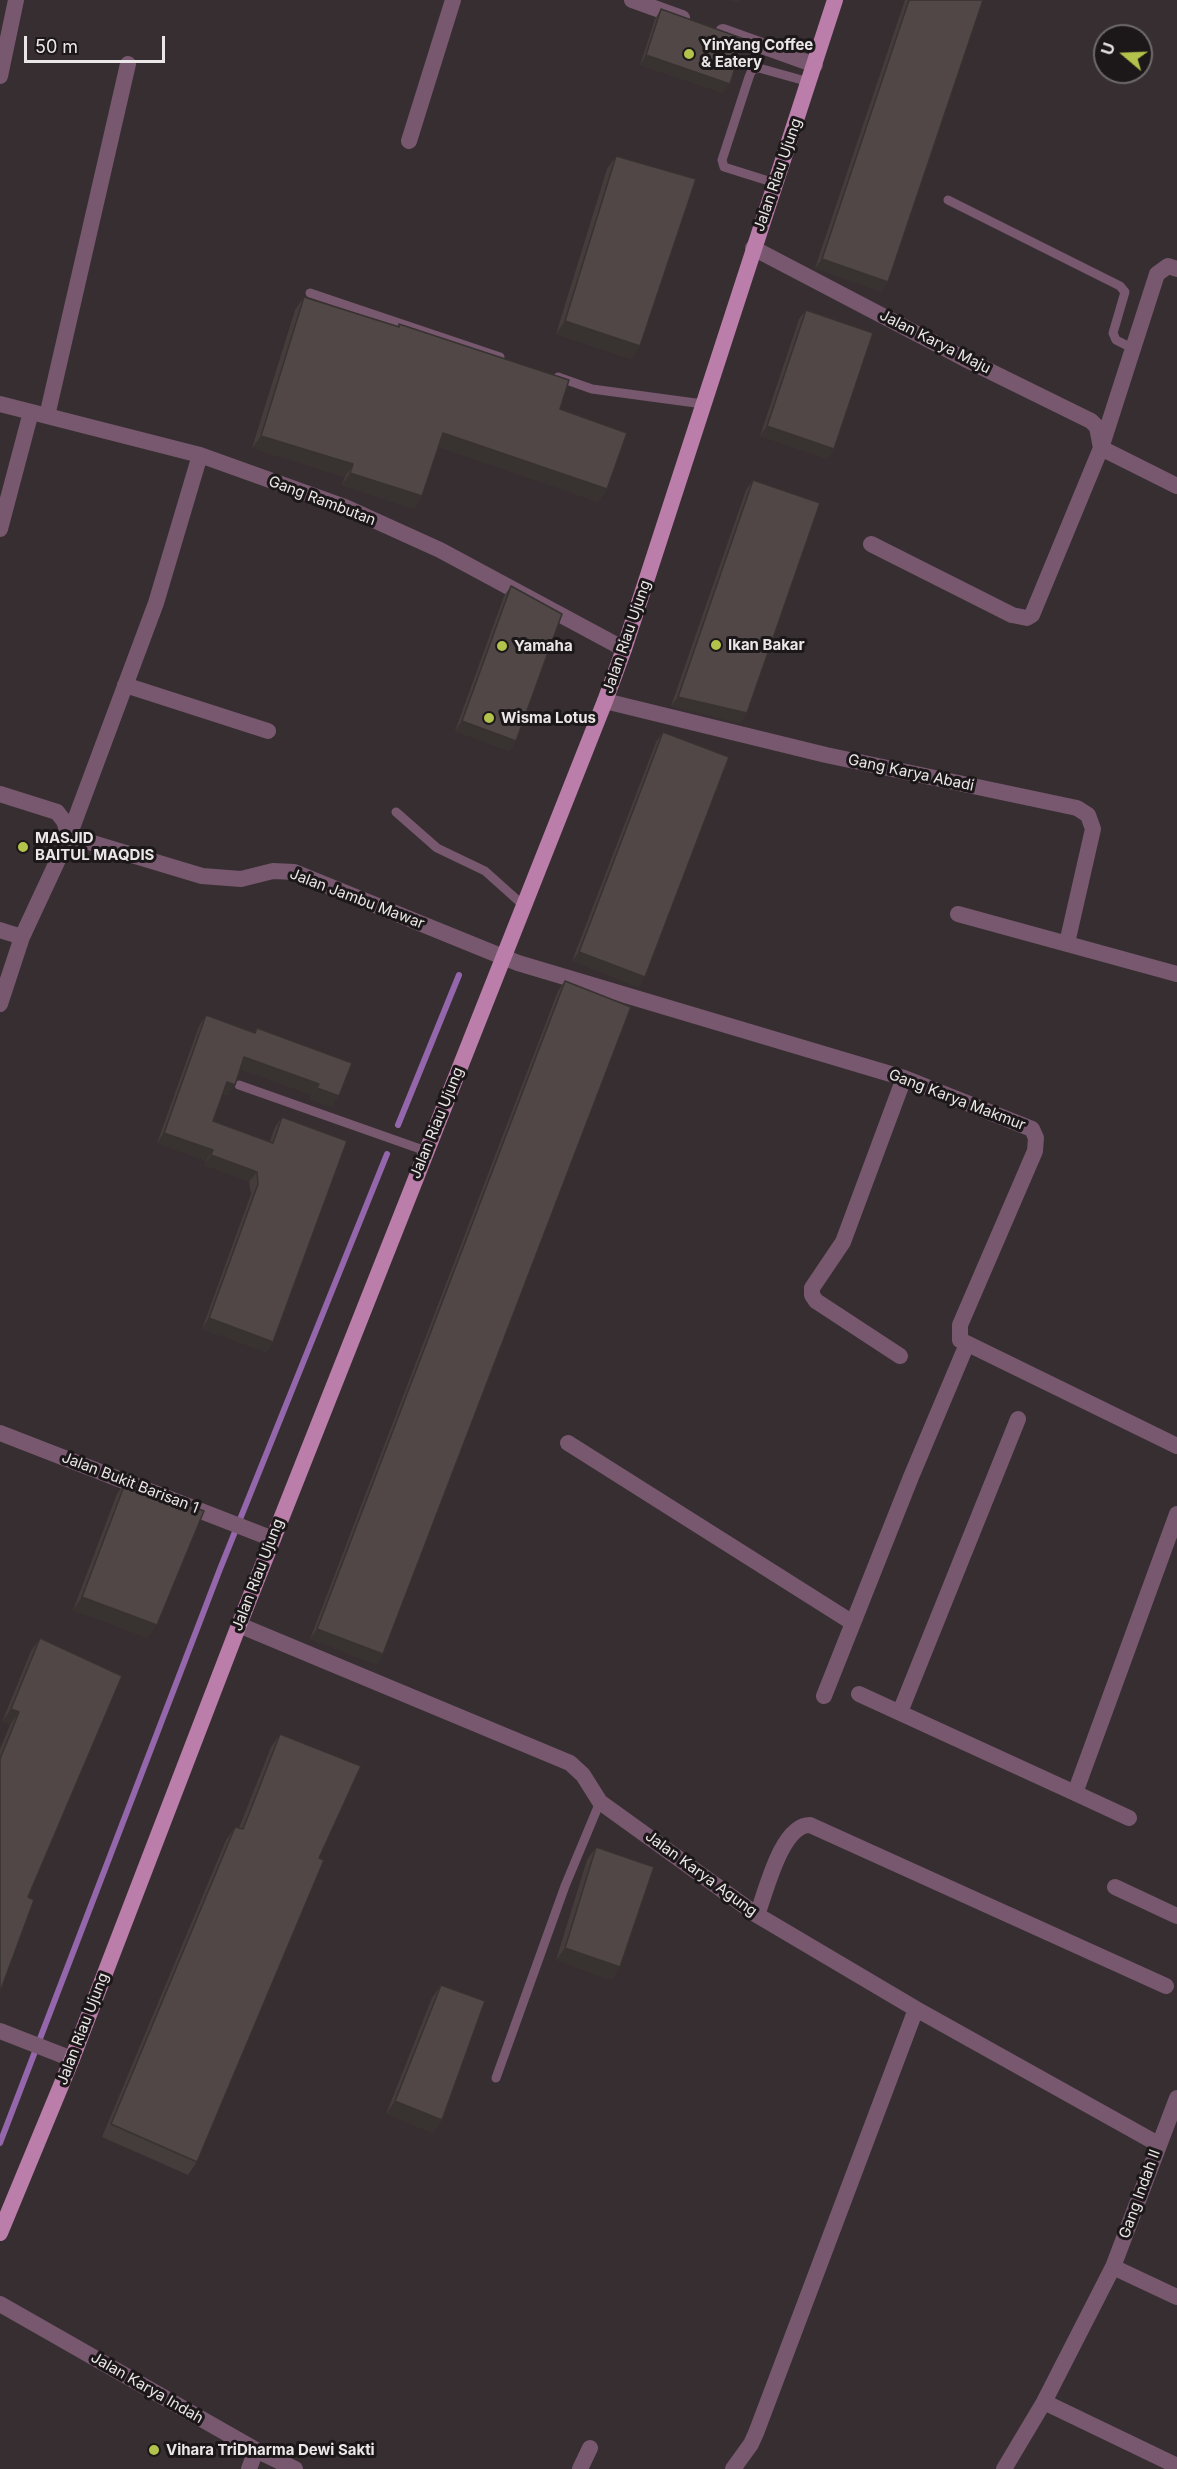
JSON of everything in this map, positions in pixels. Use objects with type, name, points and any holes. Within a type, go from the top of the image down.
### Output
[{"type":"main road","name":"Jalan Riau Ujung","points":[[0,2232],[72,2059],[239,1625],[266,1536],[426,1151],[605,701],[624,649],[835,0]]},
{"type":"street","points":[[0,76],[16,0]]},
{"type":"street","points":[[409,141],[453,0]]},
{"type":"street","points":[[632,0],[815,65]]},
{"type":"street","points":[[0,529],[39,414],[128,64]]},
{"type":"street","name":"Jalan Karya Maju","points":[[753,248],[1091,421],[1097,427],[1101,448]]},
{"type":"street","points":[[871,544],[1012,615],[1027,618],[1032,615],[1101,448],[1158,274],[1168,266],[1177,269]]},
{"type":"street","name":"Gang Rambutan","points":[[0,404],[200,455],[366,516],[440,550],[624,649]]},
{"type":"street","points":[[1101,448],[1177,486]]},
{"type":"street","points":[[0,1004],[22,937],[69,836],[156,603],[200,455]]},
{"type":"street","points":[[125,685],[267,731]]},
{"type":"street","name":"Gang Karya Abadi","points":[[605,701],[826,755],[1077,808],[1088,815],[1094,829],[1067,943]]},
{"type":"street","points":[[0,794],[57,812],[64,821],[69,836]]},
{"type":"street","name":"Jalan Jambu Mawar","points":[[69,836],[202,876],[242,879],[273,871],[294,872],[503,956]]},
{"type":"street","points":[[958,914],[1177,974]]},
{"type":"street","points":[[0,930],[22,937]]},
{"type":"street","name":"Gang Karya Makmur","points":[[503,956],[518,963],[904,1078],[1032,1129],[1036,1138],[1035,1150],[960,1325],[958,1334],[960,1340],[967,1344]]},
{"type":"street","points":[[900,1356],[816,1301],[812,1288],[843,1242],[904,1078]]},
{"type":"street","points":[[824,1696],[967,1344],[1177,1446]]},
{"type":"street","points":[[900,1712],[1018,1419]]},
{"type":"street","name":"Jalan Bukit Barisan 1","points":[[0,1433],[266,1536]]},
{"type":"street","points":[[568,1443],[853,1623]]},
{"type":"street","points":[[1076,1793],[1177,1514]]},
{"type":"street","name":"Jalan Karya Agung","points":[[239,1625],[570,1763],[583,1775],[600,1802],[758,1915],[916,2009],[1158,2144]]},
{"type":"street","points":[[859,1694],[1129,1818]]},
{"type":"street","points":[[758,1915],[784,1841],[797,1829],[810,1825],[1166,1986]]},
{"type":"street","points":[[1115,1887],[1177,1916]]},
{"type":"street","points":[[733,2469],[756,2433],[916,2009]]},
{"type":"street","points":[[5,2033],[72,2059]]},
{"type":"street","name":"Gang Indah II","points":[[1004,2469],[1044,2402],[1115,2262],[1177,2098]]},
{"type":"street","points":[[1115,2262],[1177,2297]]},
{"type":"street","name":"Jalan Karya Indah","points":[[0,2304],[256,2450],[295,2469]]},
{"type":"street","points":[[1044,2402],[1177,2466]]},
{"type":"street","points":[[580,2469],[590,2448]]},
{"type":"street","points":[[249,2469],[256,2450]]},
{"type":"lane","points":[[775,183],[724,167],[722,160],[749,77],[752,70],[759,68],[809,82]]},
{"type":"lane","points":[[948,200],[1120,286],[1125,292],[1113,333],[1116,340],[1132,348]]},
{"type":"lane","points":[[310,293],[513,362]]},
{"type":"lane","points":[[547,373],[592,389],[703,404]]},
{"type":"lane","points":[[396,812],[437,848],[485,871],[523,905]]},
{"type":"lane","points":[[239,1085],[426,1151]]},
{"type":"lane","points":[[496,2078],[565,1886],[600,1802]]},
{"type":"building","points":[[909,0],[983,0],[888,282],[822,259]]},
{"type":"building","name":"YinYang Coffee & Eatery","points":[[661,9],[744,39],[730,84],[646,55]]},
{"type":"building","points":[[616,156],[696,179],[640,346],[565,321]]},
{"type":"building","points":[[304,297],[399,327],[399,324],[569,380],[560,409],[627,433],[607,489],[443,433],[422,496],[350,473],[353,464],[261,436]]},
{"type":"building","points":[[806,310],[873,333],[834,449],[767,426]]},
{"type":"building","points":[[753,480],[820,503],[747,713],[678,697]]},
{"type":"building","points":[[511,586],[562,614],[516,741],[462,721]]},
{"type":"building","points":[[663,732],[729,757],[645,977],[579,952]]},
{"type":"building","points":[[565,981],[631,1007],[383,1654],[317,1629]]},
{"type":"building","points":[[206,1015],[255,1033],[257,1028],[352,1063],[339,1096],[317,1088],[319,1084],[244,1057],[235,1085],[227,1082],[213,1121],[273,1143],[282,1117],[347,1141],[273,1342],[209,1318],[258,1184],[257,1172],[211,1155],[213,1150],[164,1133]]},
{"type":"building","points":[[126,1481],[204,1511],[157,1625],[82,1597]]},
{"type":"building","points":[[40,1638],[122,1676],[28,1897],[34,1900],[0,1992],[0,1759],[19,1712],[11,1709]]},
{"type":"building","points":[[280,1734],[361,1766],[319,1858],[324,1860],[197,2162],[111,2124],[235,1827],[243,1829]]},
{"type":"building","points":[[596,1847],[654,1867],[620,1967],[565,1948]]},
{"type":"building","points":[[441,1985],[485,2001],[442,2120],[395,2101]]},
{"type":"waterway","points":[[398,1125],[459,975]]},
{"type":"waterway","points":[[0,2143],[220,1569],[387,1154]]},
{"type":"place","name":"YinYang Coffee & Eatery","points":[[689,54]]},
{"type":"place","name":"Ikan Bakar","points":[[716,645]]},
{"type":"place","name":"Yamaha","points":[[502,646]]},
{"type":"place","name":"Wisma Lotus","points":[[489,718]]},
{"type":"place","name":"MASJID BAITUL MAQDIS","points":[[23,847]]},
{"type":"place","name":"Vihara TriDharma Dewi Sakti","points":[[154,2450]]}]
